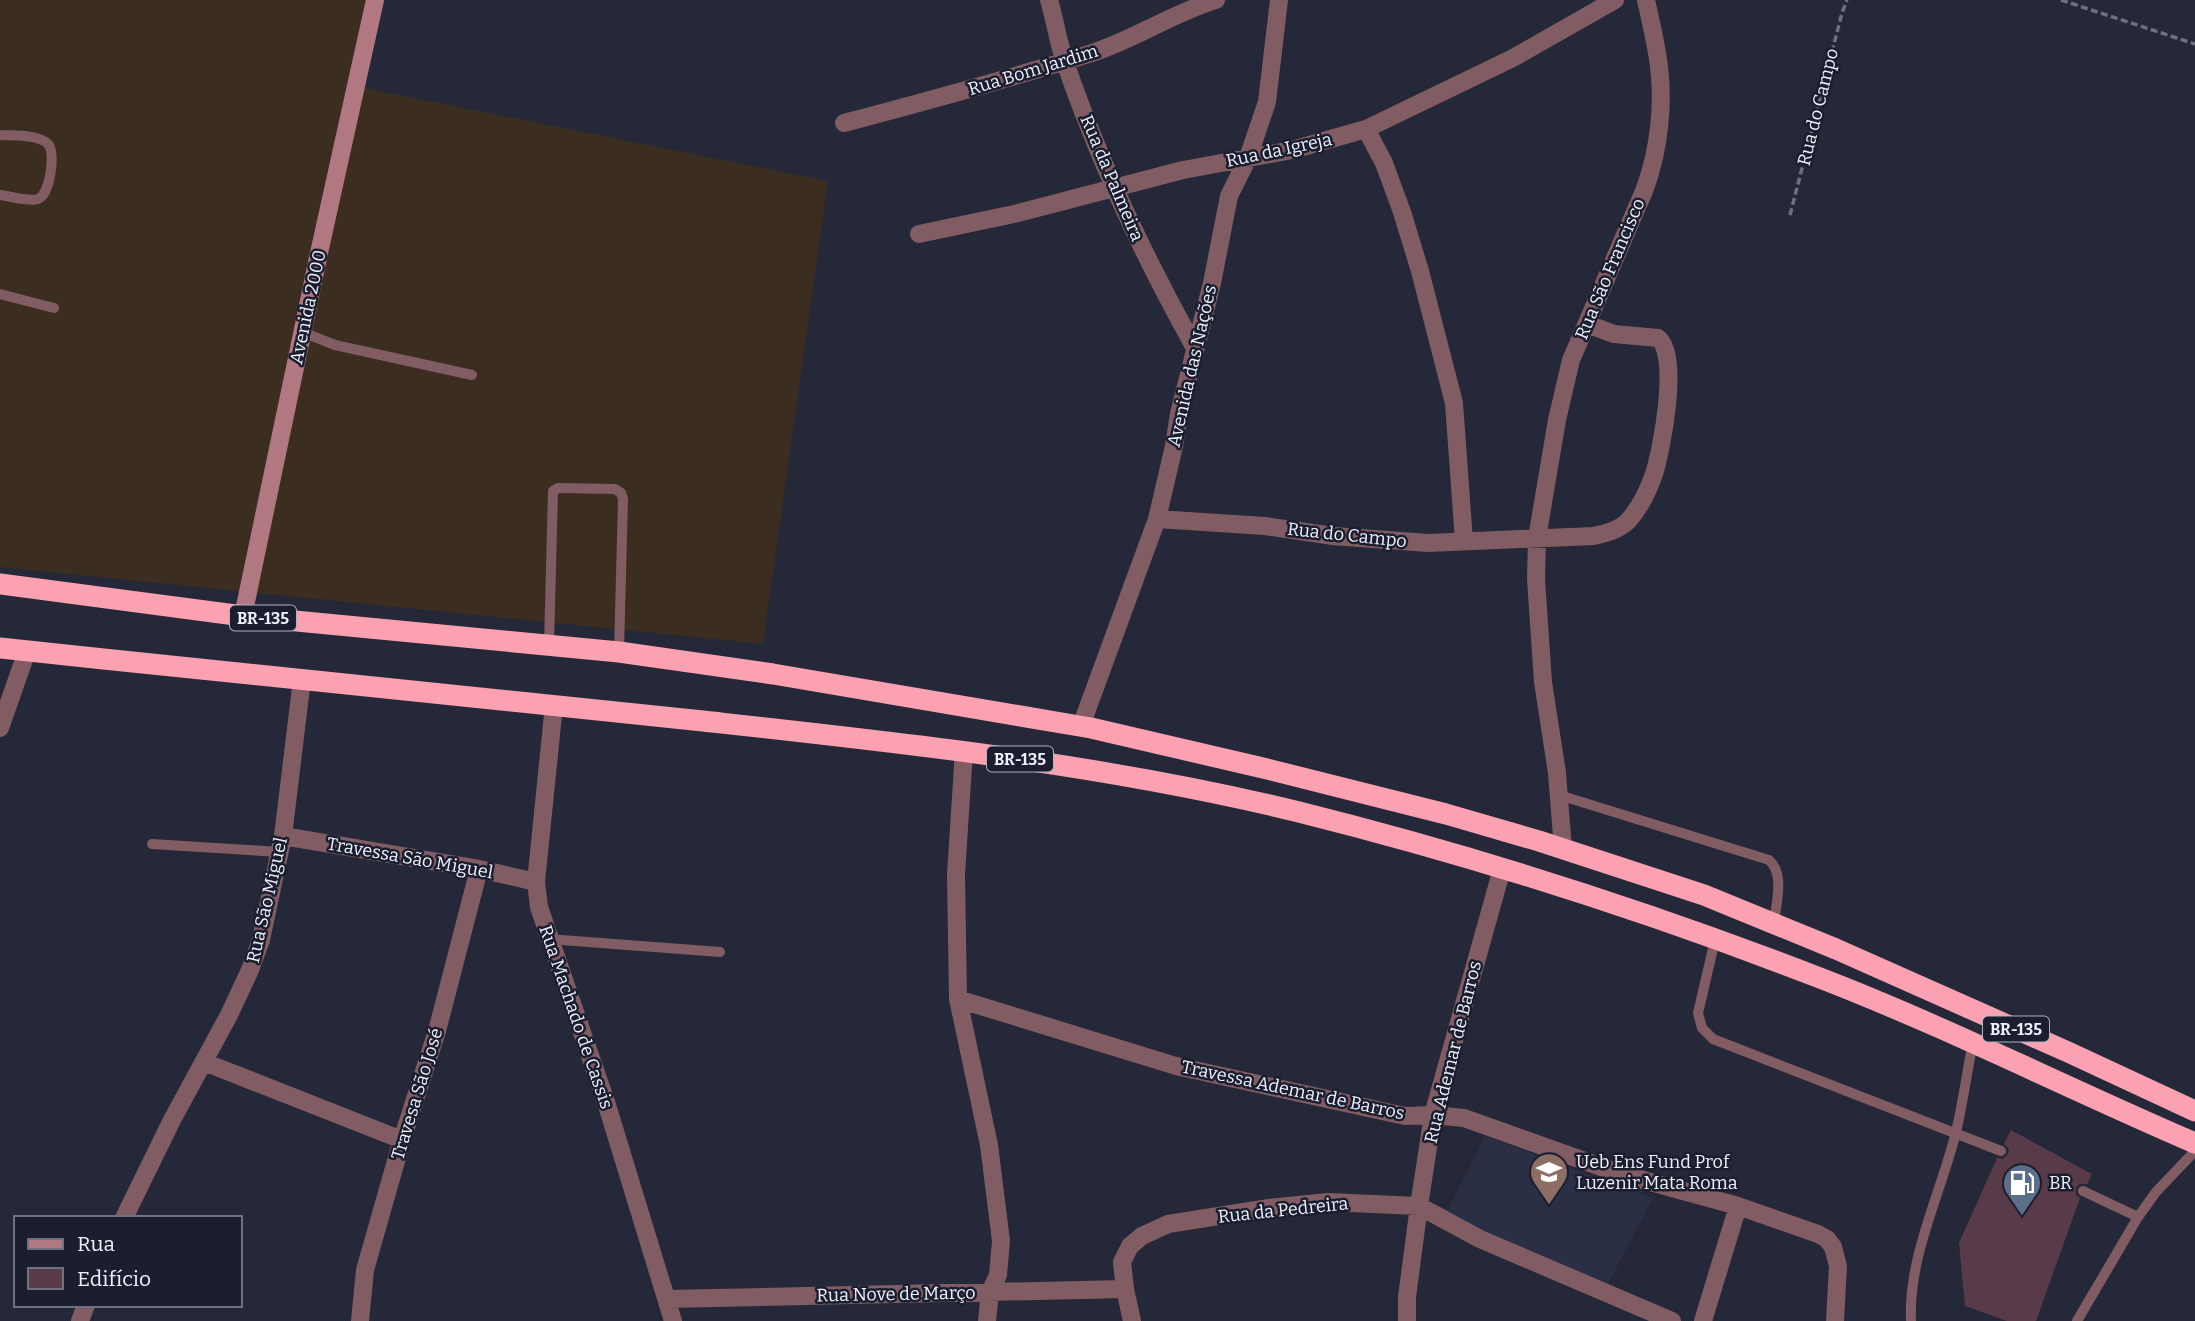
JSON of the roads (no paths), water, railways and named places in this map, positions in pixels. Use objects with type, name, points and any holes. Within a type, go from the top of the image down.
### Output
[{"type":"highway","name":"BR-135","points":[[0,584],[243,615],[619,652],[904,695],[1081,726],[1263,768],[1446,814],[1704,895],[2056,1046],[2195,1111]]},
{"type":"highway","name":"BR-135","points":[[0,648],[554,705],[964,751],[1064,765],[1274,807],[1502,869],[1822,978],[1973,1042],[2195,1143]]},
{"type":"street","name":"Avenida 2000","points":[[243,615],[375,0]]},
{"type":"street","name":"Rua da Palmeira","points":[[1049,0],[1064,60],[1115,188],[1154,274],[1195,348]]},
{"type":"street","name":"Rua Bom Jardim","points":[[844,123],[947,96],[1094,52],[1126,39],[1193,3],[1216,0]]},
{"type":"street","name":"Avenida das Nações","points":[[1081,726],[1157,519],[1229,196],[1248,158],[1268,102],[1279,0]]},
{"type":"street","name":"Rua da Igreja","points":[[919,233],[1014,214],[1183,170],[1292,150],[1366,129],[1513,58],[1615,0]]},
{"type":"street","name":"Rua São Francisco","points":[[1537,538],[1571,359],[1644,191],[1658,141],[1658,54],[1646,0]]},
{"type":"street","points":[[1366,129],[1384,163],[1412,243],[1454,403],[1464,541]]},
{"type":"street","name":"Rua do Campo","points":[[1157,519],[1265,526],[1333,536],[1428,543],[1604,534],[1625,524],[1644,498],[1659,457],[1668,375],[1665,345],[1658,338],[1614,334],[1587,324]]},
{"type":"street","points":[[1537,538],[1536,579],[1544,682],[1563,849]]},
{"type":"street","points":[[0,728],[27,651]]},
{"type":"street","name":"Rua São Miguel","points":[[125,1216],[250,971],[261,940],[282,844],[302,679]]},
{"type":"street","name":"Rua Machado de Cassis","points":[[554,705],[536,882],[539,907],[594,1066],[673,1321]]},
{"type":"street","points":[[964,751],[956,874],[958,999],[989,1145],[1001,1241],[998,1275],[990,1292],[987,1321]]},
{"type":"street","name":"Travessa São Miguel","points":[[282,844],[479,869],[536,882]]},
{"type":"street","name":"Travesa São José","points":[[360,1321],[365,1270],[437,1031],[479,869]]},
{"type":"street","name":"Rua Ademar de Barros","points":[[1407,1321],[1407,1297],[1433,1115],[1502,869]]},
{"type":"street","name":"Travessa Ademar de Barros","points":[[958,999],[1176,1066],[1405,1116],[1464,1118],[1620,1174],[1766,1214],[1827,1239],[1833,1247],[1839,1266],[1835,1321]]},
{"type":"street","points":[[204,1062],[402,1140]]},
{"type":"street","name":"Rua da Pedreira","points":[[1132,1321],[1122,1262],[1130,1246],[1142,1236],[1168,1224],[1328,1202],[1419,1206],[1479,1239],[1672,1321]]},
{"type":"street","points":[[1703,1321],[1738,1206]]},
{"type":"street","name":"Rua Nove de Março","points":[[667,1299],[1125,1289]]},
{"type":"lane","points":[[0,135],[34,138],[47,143],[52,151],[48,188],[44,195],[37,200],[0,195]]},
{"type":"lane","points":[[0,294],[54,308]]},
{"type":"lane","points":[[302,332],[335,345],[471,375]]},
{"type":"lane","points":[[549,645],[553,491],[558,488],[615,489],[621,492],[623,499],[619,652]]},
{"type":"lane","points":[[1559,796],[1769,860],[1776,866],[1779,874],[1774,923]]},
{"type":"lane","points":[[152,844],[282,844]]},
{"type":"lane","points":[[548,939],[720,952]]},
{"type":"lane","points":[[1715,940],[1698,1013],[1702,1028],[1713,1039],[2001,1151]]},
{"type":"lane","points":[[1911,1321],[1913,1293],[1924,1238],[1956,1132],[1973,1042]]},
{"type":"lane","points":[[2077,1321],[2155,1192],[2195,1151]]},
{"type":"lane","points":[[2083,1191],[2138,1217]]},
{"type":"place","name":"Ueb Ens Fund Prof Luzenir Mata Roma","points":[[1549,1206]]},
{"type":"place","name":"BR","points":[[2022,1217]]}]
